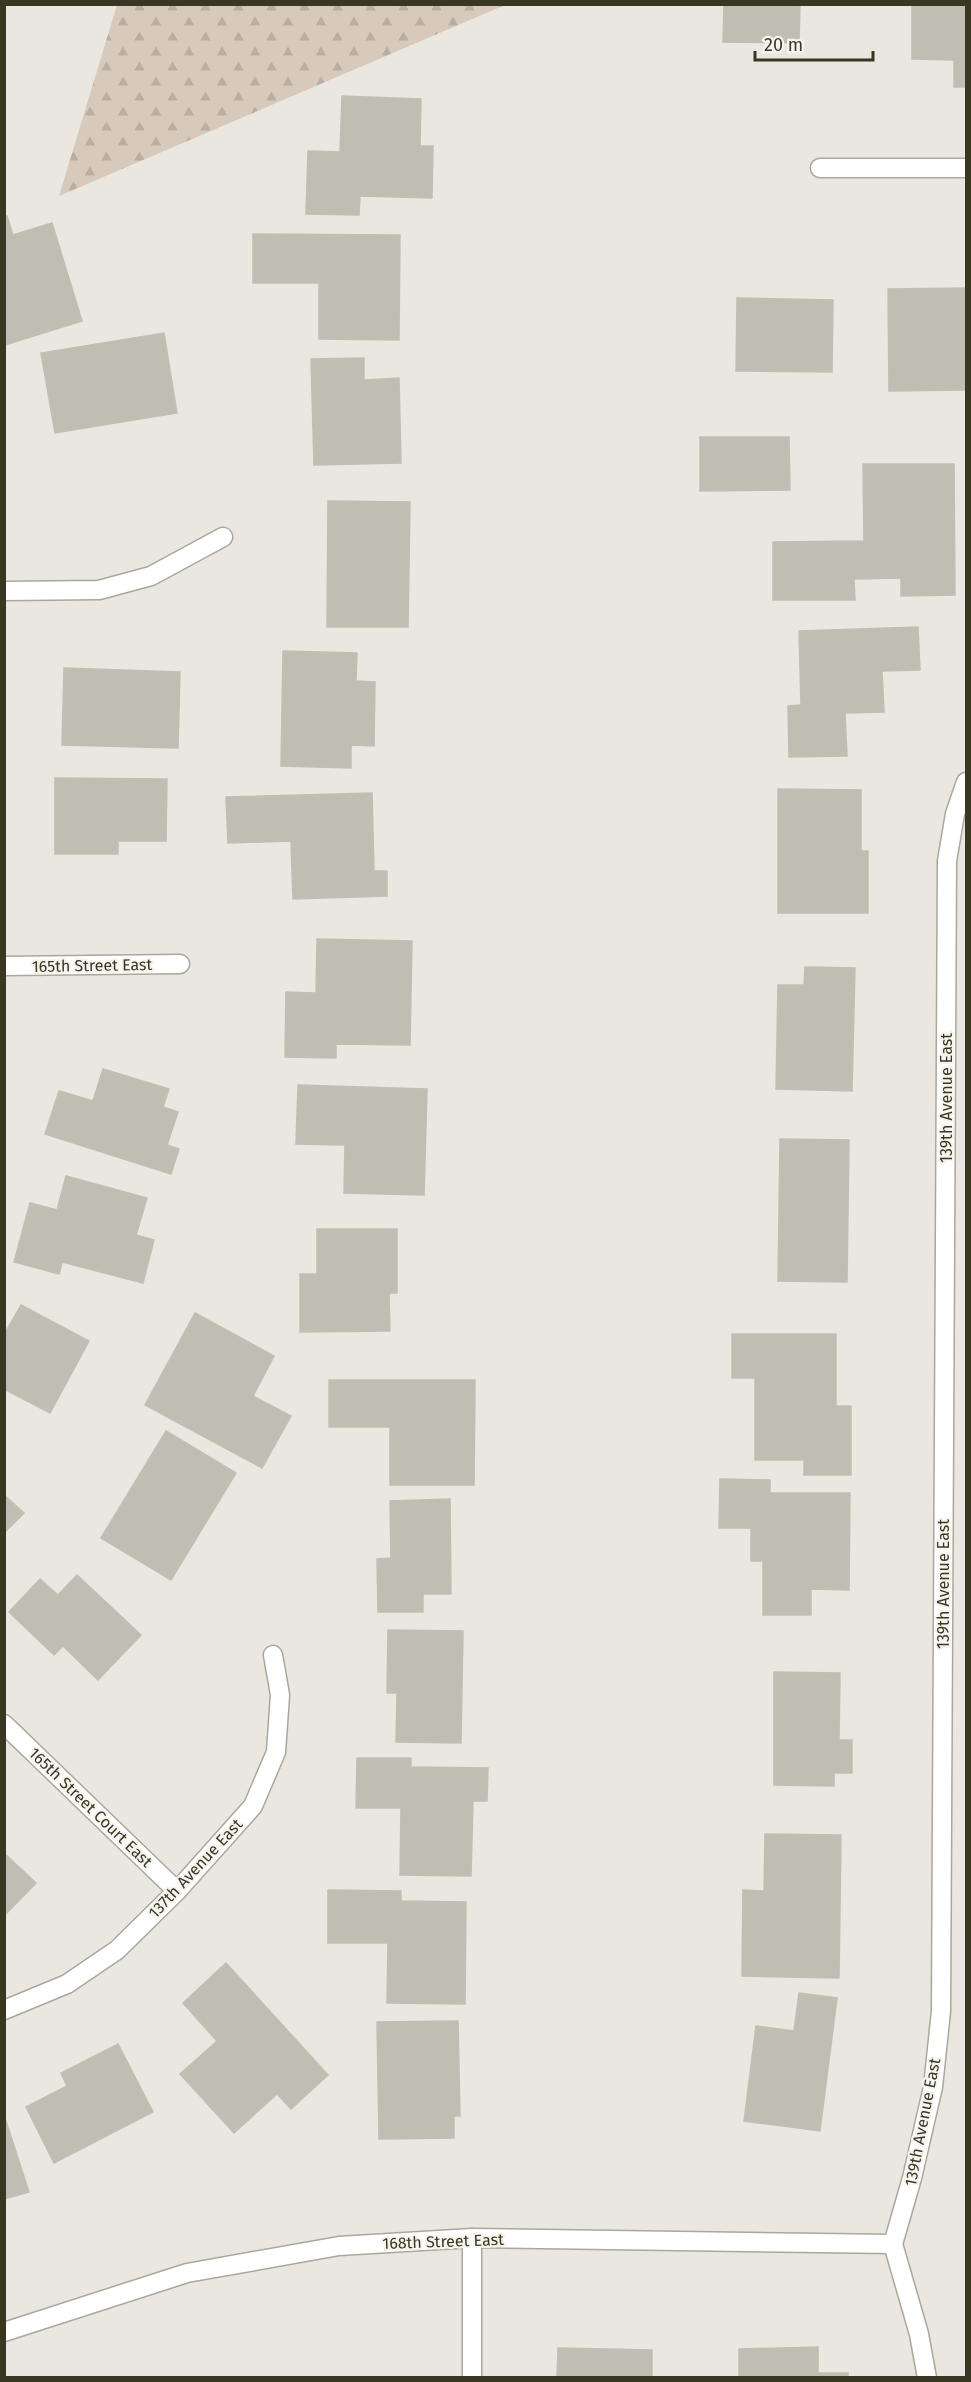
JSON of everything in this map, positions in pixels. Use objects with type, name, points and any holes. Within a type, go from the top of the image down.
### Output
[{"type":"street","points":[[820,168],[966,168]]},
{"type":"street","points":[[4,591],[99,591],[151,576],[223,537]]},
{"type":"street","name":"139th Avenue East","points":[[893,2244],[912,2178],[933,2086],[941,2011],[947,861],[955,814],[966,782]]},
{"type":"street","name":"165th Street East","points":[[4,966],[180,964]]},
{"type":"street","name":"137th Avenue East","points":[[4,2010],[67,1984],[109,1956],[177,1891],[253,1806],[276,1752],[280,1695],[273,1655]]},
{"type":"street","name":"165th Street Court East","points":[[4,1724],[177,1891]]},
{"type":"street","points":[[472,2238],[472,2378]]},
{"type":"street","name":"168th Street East","points":[[4,2332],[187,2274],[251,2260],[339,2246],[472,2238],[893,2244]]},
{"type":"street","points":[[893,2244],[919,2334],[927,2378]]},
{"type":"green space","points":[[117,4],[505,5],[59,196]]},
{"type":"building","points":[[724,4],[800,4],[799,43],[723,42]]},
{"type":"building","points":[[912,4],[966,4],[966,87],[954,87],[954,60],[912,59]]},
{"type":"building","points":[[342,96],[421,99],[420,146],[433,146],[432,198],[360,196],[359,215],[306,214],[308,151],[340,152]]},
{"type":"building","points":[[7,216],[13,235],[52,223],[82,321],[5,345],[4,217]]},
{"type":"building","points":[[253,234],[400,235],[399,340],[319,339],[319,283],[253,283]]},
{"type":"building","points":[[966,288],[966,390],[889,391],[888,289]]},
{"type":"building","points":[[737,298],[833,300],[832,372],[736,371]]},
{"type":"building","points":[[164,333],[177,413],[55,433],[41,353]]},
{"type":"building","points":[[364,358],[364,380],[399,378],[401,463],[314,465],[311,359]]},
{"type":"building","points":[[700,437],[789,437],[790,490],[700,491]]},
{"type":"building","points":[[863,464],[954,464],[955,595],[901,596],[901,578],[854,579],[855,600],[773,600],[773,542],[864,541]]},
{"type":"building","points":[[328,501],[410,502],[408,627],[327,627]]},
{"type":"building","points":[[918,627],[920,670],[882,671],[884,712],[845,713],[847,756],[789,757],[788,706],[801,705],[799,631]]},
{"type":"building","points":[[283,651],[357,653],[356,681],[375,682],[374,746],[351,745],[351,768],[281,766]]},
{"type":"building","points":[[64,668],[180,672],[178,748],[62,745]]},
{"type":"building","points":[[55,778],[167,779],[166,841],[118,841],[118,854],[55,854]]},
{"type":"building","points":[[778,789],[861,790],[861,851],[868,851],[868,913],[778,913]]},
{"type":"building","points":[[372,793],[374,871],[387,871],[387,896],[293,899],[291,841],[228,843],[226,797]]},
{"type":"building","points":[[317,939],[412,941],[410,1045],[336,1044],[336,1058],[285,1057],[286,992],[316,993]]},
{"type":"building","points":[[805,967],[855,968],[852,1091],[776,1089],[778,985],[804,985]]},
{"type":"building","points":[[103,1069],[169,1089],[163,1107],[178,1112],[167,1145],[179,1149],[171,1174],[45,1134],[59,1091],[93,1101]]},
{"type":"building","points":[[298,1085],[427,1089],[424,1195],[344,1193],[345,1145],[296,1144]]},
{"type":"building","points":[[780,1139],[849,1140],[847,1282],[778,1281]]},
{"type":"building","points":[[66,1176],[147,1198],[136,1235],[154,1240],[143,1283],[62,1262],[59,1274],[14,1262],[30,1203],[57,1210]]},
{"type":"building","points":[[317,1229],[397,1229],[397,1293],[389,1293],[390,1331],[300,1332],[300,1274],[317,1274]]},
{"type":"building","points":[[21,1305],[89,1341],[50,1413],[4,1389],[4,1335]]},
{"type":"building","points":[[195,1313],[274,1356],[253,1396],[291,1416],[262,1468],[145,1405]]},
{"type":"building","points":[[732,1334],[836,1334],[836,1406],[851,1406],[851,1475],[804,1475],[804,1460],[755,1460],[755,1378],[732,1378]]},
{"type":"building","points":[[329,1380],[475,1380],[474,1485],[390,1485],[390,1427],[329,1427]]},
{"type":"building","points":[[166,1431],[236,1473],[171,1580],[101,1538]]},
{"type":"building","points":[[720,1479],[770,1480],[770,1493],[850,1493],[849,1590],[811,1589],[811,1615],[763,1615],[763,1561],[751,1561],[751,1528],[719,1528]]},
{"type":"building","points":[[4,1495],[24,1513],[4,1533]]},
{"type":"building","points":[[450,1499],[451,1594],[423,1594],[423,1612],[378,1612],[377,1559],[391,1558],[390,1501]]},
{"type":"building","points":[[77,1575],[141,1635],[98,1680],[63,1646],[54,1655],[9,1612],[40,1579],[58,1595]]},
{"type":"building","points":[[388,1630],[463,1631],[461,1743],[396,1742],[397,1693],[387,1693]]},
{"type":"building","points":[[774,1672],[840,1673],[839,1740],[852,1740],[852,1773],[834,1773],[834,1786],[774,1785]]},
{"type":"building","points":[[357,1758],[411,1758],[411,1767],[488,1768],[487,1801],[473,1801],[471,1876],[400,1875],[401,1808],[356,1808]]},
{"type":"building","points":[[765,1834],[841,1835],[839,1978],[742,1976],[743,1890],[764,1891]]},
{"type":"building","points":[[4,1853],[36,1883],[4,1916]]},
{"type":"building","points":[[328,1890],[401,1891],[401,1901],[466,1902],[465,2004],[387,2003],[388,1943],[328,1943]]},
{"type":"building","points":[[226,1963],[328,2075],[291,2109],[277,2094],[234,2133],[180,2074],[217,2041],[183,2003]]},
{"type":"building","points":[[799,1993],[837,1998],[820,2131],[744,2121],[756,2026],[794,2031]]},
{"type":"building","points":[[458,2021],[460,2116],[454,2116],[454,2138],[379,2139],[377,2022]]},
{"type":"building","points":[[118,2044],[153,2112],[54,2163],[26,2107],[67,2086],[61,2073]]},
{"type":"building","points":[[4,2115],[29,2192],[4,2199]]},
{"type":"building","points":[[818,2347],[818,2373],[848,2373],[848,2378],[739,2378],[739,2349]]},
{"type":"building","points":[[558,2348],[652,2350],[652,2378],[557,2378]]}]
